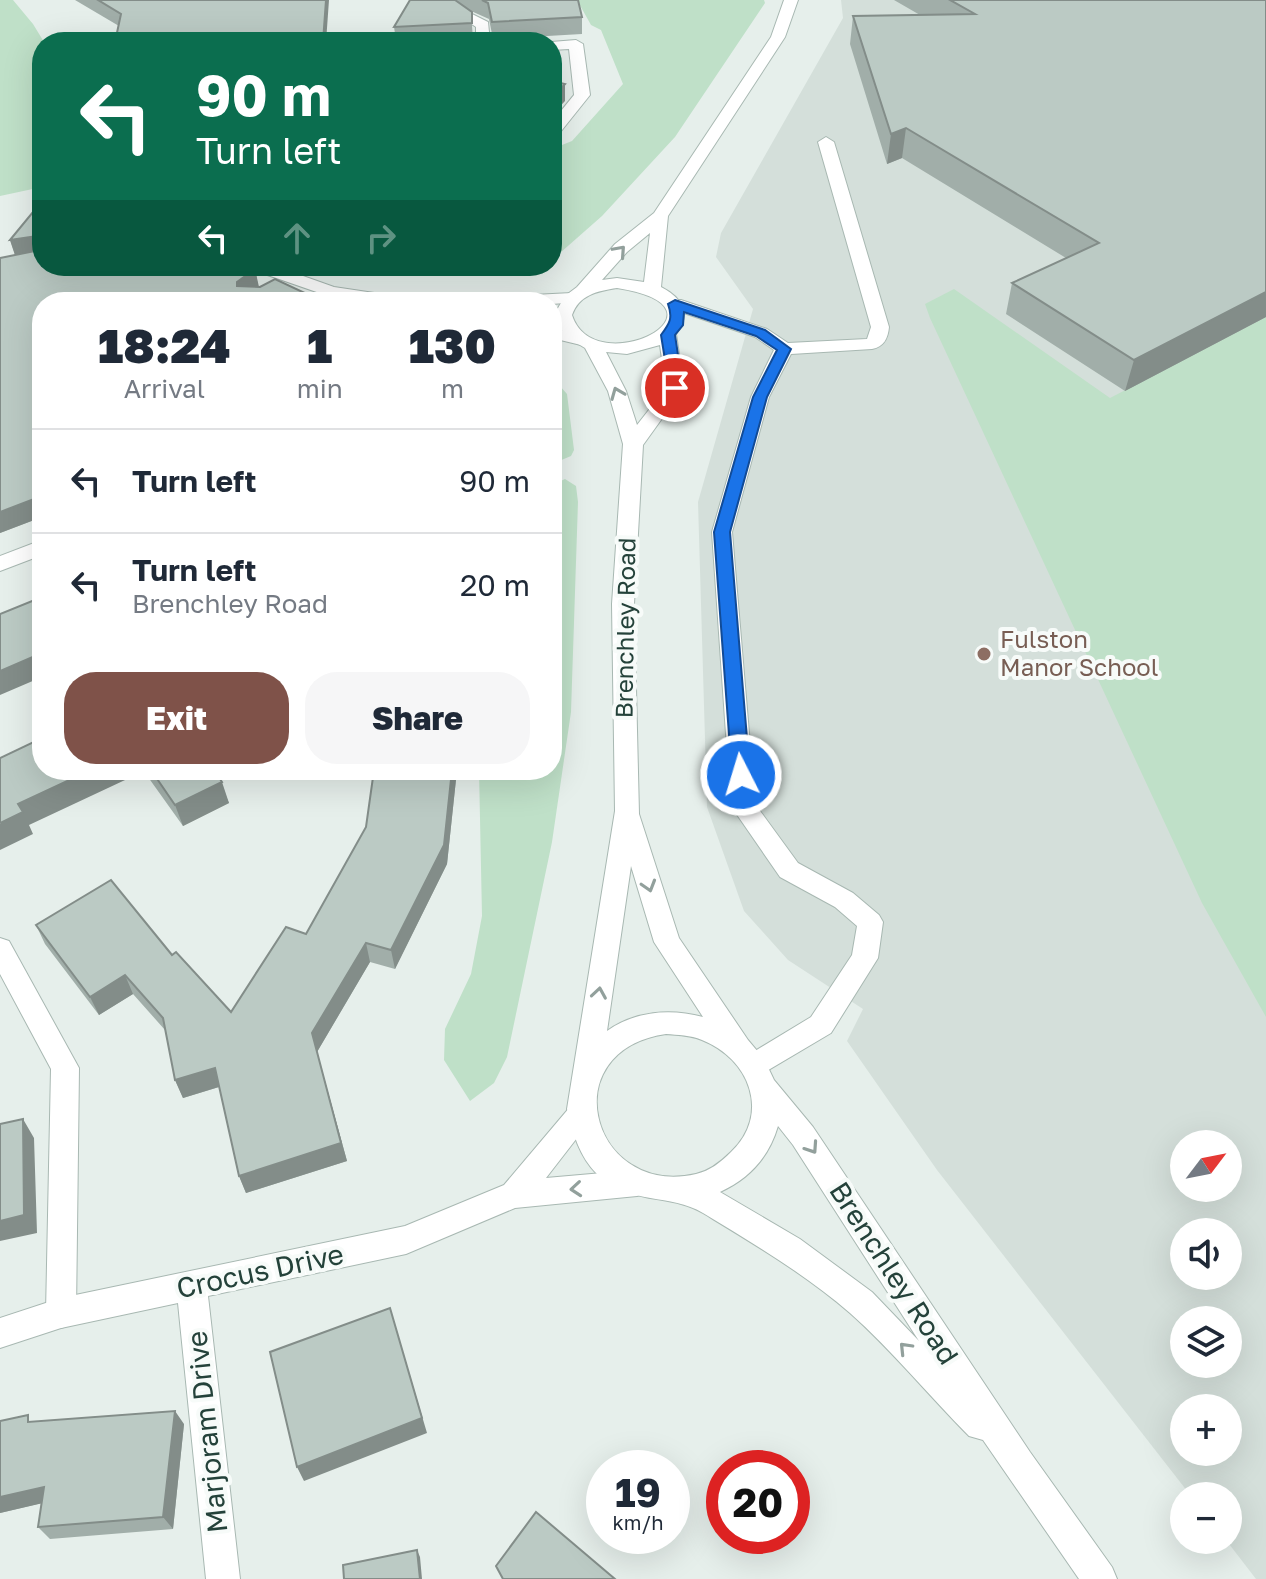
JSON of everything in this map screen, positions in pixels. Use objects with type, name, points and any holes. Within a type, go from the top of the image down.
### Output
[{"type":"street","points":[[587,342],[571,333],[563,315],[578,294],[621,248],[660,216],[778,37],[791,0]]},
{"type":"street","points":[[464,14],[483,25],[483,32]]},
{"type":"street","points":[[562,45],[576,44],[582,95],[562,120]]},
{"type":"street","points":[[562,296],[617,283],[652,288],[675,304],[761,333],[784,349],[872,344],[879,337],[880,327],[826,142]]},
{"type":"street","points":[[652,288],[660,216]]},
{"type":"street","points":[[273,276],[282,282],[331,292]]},
{"type":"street","points":[[562,336],[626,349],[642,347],[668,335],[676,325],[678,314],[675,304]]},
{"type":"street","points":[[633,444],[675,388],[668,335]]},
{"type":"street","name":"Brenchley Road","points":[[587,342],[617,391],[633,444],[623,604],[627,811],[587,1071]]},
{"type":"street","points":[[753,1067],[821,1025],[865,958],[870,922],[844,900],[789,870],[743,806],[722,532],[760,397],[784,349]]},
{"type":"street","points":[[0,564],[32,551]]},
{"type":"street","name":"Brenchley Road","points":[[627,811],[667,942],[848,1201],[1018,1464],[1100,1579]]},
{"type":"street","points":[[0,949],[65,1068],[61,1313]]},
{"type":"street","points":[[657,1023],[687,1024],[715,1032],[753,1067],[766,1114],[760,1140],[743,1164],[718,1181],[689,1189],[663,1190],[637,1183],[609,1167],[589,1144],[580,1116],[579,1093],[587,1071],[604,1048],[628,1032],[657,1023]]},
{"type":"street","name":"Crocus Drive","points":[[514,1195],[580,1116]]},
{"type":"street","name":"Crocus Drive","points":[[0,1333],[61,1313],[406,1240],[514,1195],[637,1183]]},
{"type":"street","name":"Brenchley Road","points":[[689,1189],[789,1249],[861,1303],[1018,1464]]},
{"type":"street","name":"Marjoram Drive","points":[[193,1285],[193,1309],[223,1579]]},
{"type":"shaded area","name":"Fulston Manor School","points":[[841,0],[1266,0],[1266,1579],[1256,1579],[1237,1554],[1242,1554],[1242,1482],[1180,1482],[937,1170],[847,1041],[863,1009],[788,960],[744,911],[707,807],[698,502],[753,309],[716,257],[721,233],[843,18]]},
{"type":"green space","points":[[0,0],[13,0],[38,32],[32,32],[32,189],[0,196]]},
{"type":"green space","points":[[577,0],[764,0],[765,3],[675,137],[602,216],[562,251],[562,145],[572,141],[623,84],[601,30],[591,25]]},
{"type":"green space","points":[[954,289],[1110,398],[1266,317],[1266,1017],[1202,903],[930,318],[925,304]]},
{"type":"green space","points":[[562,388],[567,394],[574,450],[571,456],[562,460]]},
{"type":"green space","points":[[565,479],[576,486],[578,502],[571,712],[562,774],[562,480]]},
{"type":"green space","points":[[479,780],[561,780],[552,842],[507,1057],[494,1083],[470,1101],[444,1060],[445,1029],[471,974],[482,916]]},
{"type":"building","points":[[98,0],[326,0],[324,32],[117,32],[121,14]]},
{"type":"building","points":[[410,0],[455,0],[472,12],[472,23],[394,27]]},
{"type":"building","points":[[482,0],[578,0],[582,17],[492,22],[488,3]]},
{"type":"building","points":[[950,0],[1266,0],[1266,292],[1134,360],[1012,283],[1099,243],[906,128],[891,134],[853,16],[975,14]]},
{"type":"building","points":[[32,213],[32,237],[10,240]]},
{"type":"building","points":[[32,252],[32,276],[245,276],[237,282],[237,286],[260,287],[275,279],[303,292],[32,292],[32,500],[0,512],[0,258]]},
{"type":"building","points":[[32,601],[32,657],[0,671],[0,614]]},
{"type":"building","points":[[32,743],[32,780],[70,780],[18,804],[23,812],[0,823],[0,758]]},
{"type":"building","points":[[158,780],[222,782],[175,805]]},
{"type":"building","points":[[373,780],[451,780],[444,845],[391,950],[366,943],[312,1033],[341,1143],[239,1176],[215,1068],[175,1080],[163,1018],[125,975],[90,997],[36,925],[111,880],[172,955],[176,952],[231,1012],[286,927],[306,934],[366,827]]},
{"type":"building","points":[[23,1119],[24,1215],[0,1221],[0,1124]]},
{"type":"building","points":[[390,1308],[422,1418],[297,1467],[270,1352]]},
{"type":"building","points":[[175,1411],[163,1517],[38,1527],[44,1487],[0,1497],[0,1421],[28,1415],[28,1422]]},
{"type":"building","points":[[536,1512],[615,1579],[503,1579],[496,1566]]},
{"type":"building","points":[[417,1550],[420,1579],[344,1579],[343,1565]]},
{"type":"place","name":"Fulston Manor School","points":[[984,654]]},
{"type":"route","points":[[675,388],[668,335],[676,325],[678,314],[675,304],[761,333],[784,349],[760,397],[722,532],[741,775]]}]
